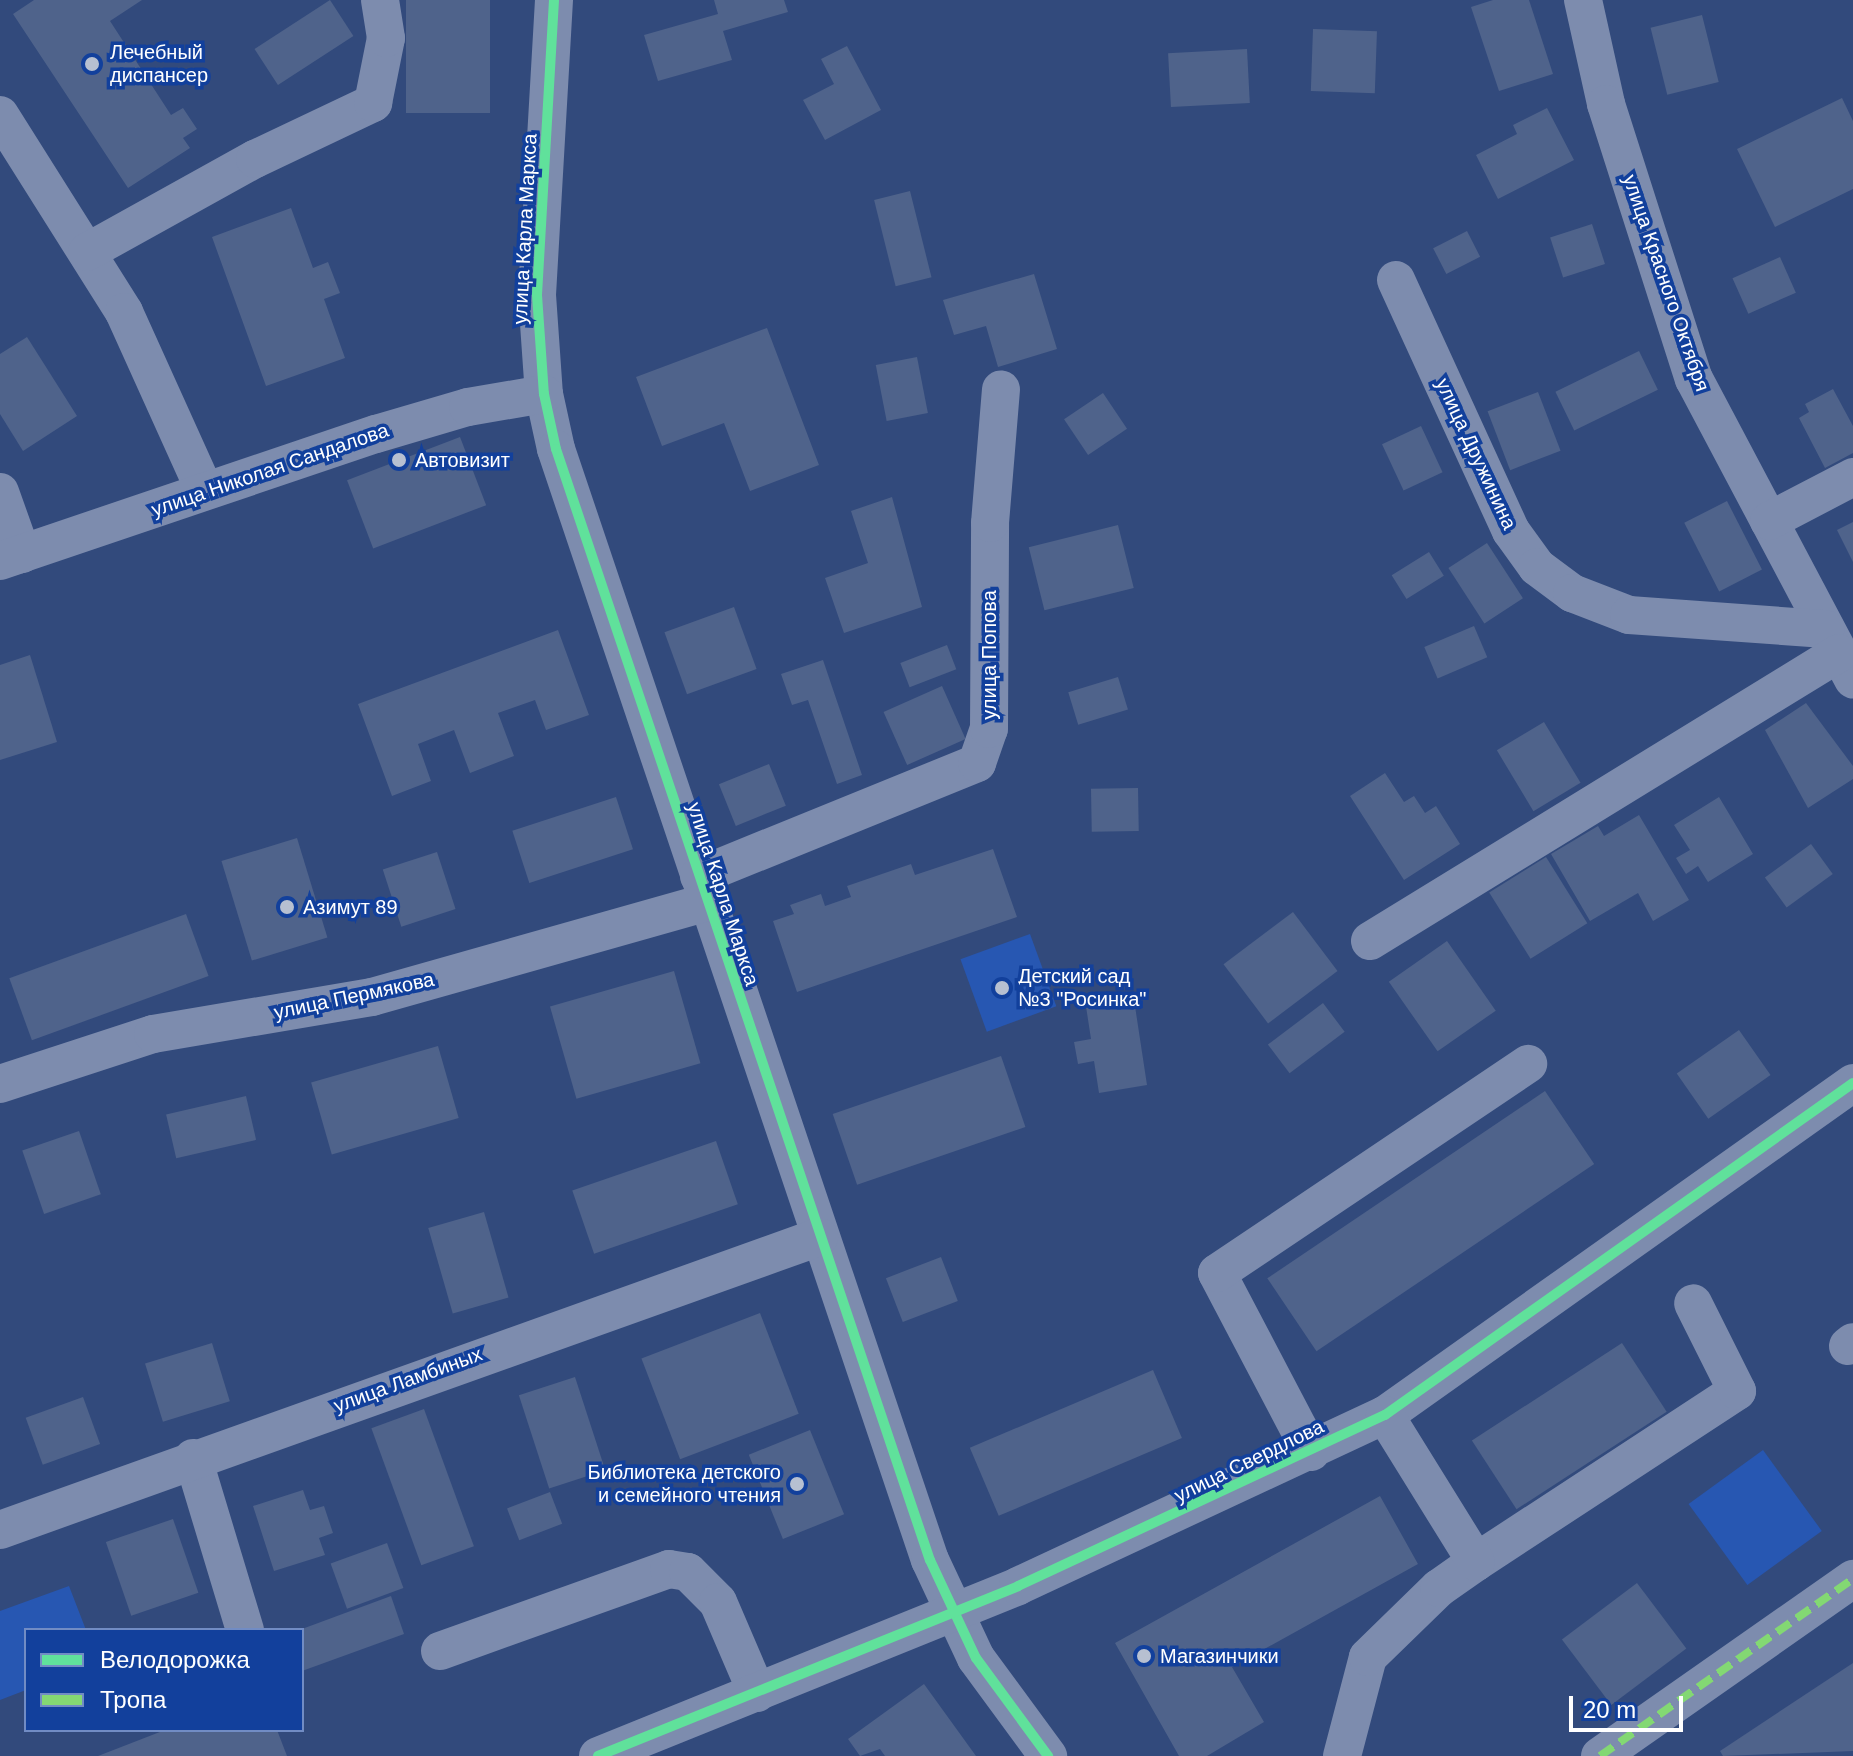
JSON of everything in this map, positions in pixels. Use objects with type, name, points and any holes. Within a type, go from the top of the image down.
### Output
[{"type":"street","points":[[87,252],[255,159],[373,103],[386,38],[380,0]]},
{"type":"street","name":"улица Карла Маркса","points":[[554,0],[537,295],[544,394],[568,487],[819,1237],[953,1614],[976,1658],[1048,1756]]},
{"type":"street","name":"улица Красного Октября","points":[[1583,0],[1606,104],[1694,379],[1839,654]]},
{"type":"street","points":[[0,115],[87,252],[158,380],[205,491]]},
{"type":"street","name":"улица Дружинина","points":[[1396,280],[1511,531],[1537,567],[1572,593],[1629,615],[1839,654]]},
{"type":"street","name":"улица Попова","points":[[703,889],[977,763],[989,729],[990,523],[1001,389]]},
{"type":"street","name":"улица Николая Сандалова","points":[[11,558],[428,418],[544,394]]},
{"type":"street","points":[[1769,521],[1853,477]]},
{"type":"street","points":[[0,492],[11,558]]},
{"type":"street","points":[[1370,941],[1839,654]]},
{"type":"street","name":"улица Пермякова","points":[[0,1084],[153,1034],[372,997],[703,889]]},
{"type":"street","points":[[1311,1452],[1217,1273],[1528,1064]]},
{"type":"street","name":"улица Свердлова","points":[[598,1756],[953,1614],[1311,1452],[1385,1415],[1849,1095]]},
{"type":"street","name":"улица Ламбиных","points":[[0,1530],[193,1458],[819,1237]]},
{"type":"street","points":[[1342,1756],[1368,1657],[1439,1588],[1737,1391],[1693,1303]]},
{"type":"street","points":[[1385,1415],[1476,1562]]},
{"type":"street","points":[[193,1458],[244,1628]]},
{"type":"street","points":[[440,1651],[669,1569],[688,1572],[718,1602],[757,1693]]},
{"type":"street","points":[[1600,1756],[1853,1579]]},
{"type":"shaded area","points":[[1030,934],[1056,1006],[987,1032],[960,959]]},
{"type":"shaded area","points":[[1763,1450],[1822,1531],[1747,1585],[1689,1504]]},
{"type":"shaded area","points":[[69,1586],[85,1628],[24,1628],[24,1691],[0,1700],[0,1611]]},
{"type":"building","name":"Лечебный диспансер","points":[[34,0],[142,0],[110,21],[171,115],[183,108],[197,129],[183,138],[190,148],[128,188],[13,14]]},
{"type":"building","points":[[330,0],[353,36],[278,85],[255,49]]},
{"type":"building","points":[[406,0],[490,0],[490,113],[406,113]]},
{"type":"building","points":[[714,0],[784,0],[788,12],[723,31],[732,60],[658,81],[644,35],[718,14]]},
{"type":"building","points":[[1493,0],[1529,0],[1553,74],[1499,91],[1471,7]]},
{"type":"building","points":[[1702,15],[1719,82],[1667,95],[1651,28]]},
{"type":"building","points":[[1313,29],[1377,31],[1375,93],[1311,91]]},
{"type":"building","points":[[847,46],[881,110],[825,140],[803,100],[834,84],[821,59]]},
{"type":"building","points":[[1247,49],[1250,103],[1171,107],[1168,53]]},
{"type":"building","points":[[1842,98],[1853,121],[1853,189],[1775,227],[1737,149]]},
{"type":"building","points":[[1547,108],[1574,160],[1498,199],[1476,155],[1517,134],[1513,125]]},
{"type":"building","points":[[910,191],[932,277],[896,286],[874,200]]},
{"type":"building","points":[[291,208],[313,268],[328,262],[340,293],[324,299],[345,358],[266,386],[212,237]]},
{"type":"building","points":[[1592,224],[1605,264],[1563,278],[1550,238]]},
{"type":"building","points":[[1467,231],[1480,257],[1446,274],[1433,248]]},
{"type":"building","points":[[1780,257],[1796,293],[1748,314],[1732,278]]},
{"type":"building","points":[[1034,274],[1057,349],[998,367],[986,326],[954,335],[943,300]]},
{"type":"building","points":[[767,328],[819,465],[750,491],[724,423],[662,446],[636,377]]},
{"type":"building","points":[[27,337],[77,416],[23,451],[0,414],[0,354]]},
{"type":"building","points":[[1639,351],[1658,390],[1574,430],[1555,392]]},
{"type":"building","points":[[917,357],[928,413],[887,421],[876,365]]},
{"type":"building","points":[[1833,389],[1853,426],[1853,453],[1825,468],[1799,418],[1809,412],[1805,404]]},
{"type":"building","points":[[1538,392],[1561,451],[1510,470],[1488,411]]},
{"type":"building","points":[[1103,393],[1127,429],[1088,455],[1064,419]]},
{"type":"building","points":[[1421,426],[1443,472],[1404,490],[1382,444]]},
{"type":"building","points":[[460,437],[486,505],[373,549],[347,480]]},
{"type":"building","points":[[892,497],[922,607],[844,633],[825,578],[868,563],[851,511]]},
{"type":"building","points":[[1727,501],[1762,570],[1719,591],[1684,523]]},
{"type":"building","points":[[1853,522],[1853,562],[1837,530]]},
{"type":"building","points":[[1118,525],[1134,588],[1044,610],[1029,547]]},
{"type":"building","points":[[1487,543],[1523,598],[1484,623],[1448,568]]},
{"type":"building","points":[[1429,552],[1444,576],[1407,599],[1392,575]]},
{"type":"building","points":[[734,607],[757,669],[687,694],[664,632]]},
{"type":"building","points":[[1474,626],[1487,657],[1438,678],[1424,647]]},
{"type":"building","points":[[558,630],[589,715],[546,730],[535,700],[498,713],[514,756],[470,773],[454,730],[418,744],[431,781],[392,796],[358,704]]},
{"type":"building","points":[[947,645],[956,669],[910,687],[900,663]]},
{"type":"building","points":[[30,655],[57,742],[0,760],[0,665]]},
{"type":"building","points":[[823,660],[862,775],[837,784],[808,700],[792,705],[781,674]]},
{"type":"building","points":[[1118,677],[1128,710],[1078,725],[1068,692]]},
{"type":"building","points":[[942,686],[966,739],[907,765],[884,712]]},
{"type":"building","points":[[1806,703],[1853,766],[1853,779],[1808,808],[1765,730]]},
{"type":"building","points":[[1544,722],[1581,783],[1533,811],[1497,750]]},
{"type":"building","points":[[769,764],[786,806],[736,826],[719,784]]},
{"type":"building","points":[[1385,773],[1404,802],[1414,796],[1425,813],[1436,806],[1460,844],[1404,880],[1350,796]]},
{"type":"building","points":[[1138,788],[1139,831],[1092,832],[1091,789]]},
{"type":"building","points":[[616,797],[633,849],[529,883],[512,831]]},
{"type":"building","points":[[1719,797],[1753,854],[1708,882],[1698,866],[1686,874],[1676,858],[1690,850],[1674,825]]},
{"type":"building","points":[[1639,815],[1689,900],[1653,921],[1638,893],[1590,921],[1551,854],[1598,826],[1604,836]]},
{"type":"building","points":[[297,838],[327,937],[252,961],[221,861]]},
{"type":"building","points":[[1811,844],[1833,874],[1787,907],[1765,878]]},
{"type":"building","points":[[993,849],[1017,917],[797,992],[773,921],[794,914],[790,905],[821,894],[825,906],[851,897],[847,886],[911,864],[915,875]]},
{"type":"building","points":[[437,852],[456,909],[401,927],[383,870]]},
{"type":"building","points":[[1546,857],[1587,923],[1531,959],[1489,893]]},
{"type":"building","points":[[1293,912],[1338,971],[1268,1023],[1224,964]]},
{"type":"building","points":[[186,914],[209,976],[32,1040],[9,978]]},
{"type":"building","points":[[1447,941],[1496,1011],[1438,1051],[1389,982]]},
{"type":"building","points":[[674,971],[700,1063],[576,1099],[550,1007]]},
{"type":"building","points":[[1133,993],[1147,1085],[1099,1093],[1094,1061],[1078,1064],[1074,1042],[1091,1039],[1085,1000]]},
{"type":"building","points":[[1323,1003],[1345,1032],[1290,1073],[1268,1045]]},
{"type":"building","points":[[1739,1030],[1771,1075],[1708,1119],[1677,1074]]},
{"type":"building","points":[[438,1046],[459,1118],[332,1154],[311,1082]]},
{"type":"building","points":[[1001,1056],[1025,1127],[857,1185],[833,1114]]},
{"type":"building","points":[[1545,1091],[1594,1164],[1316,1351],[1267,1278]]},
{"type":"building","points":[[246,1096],[256,1140],[176,1158],[166,1114]]},
{"type":"building","points":[[79,1131],[101,1194],[44,1214],[22,1151]]},
{"type":"building","points":[[716,1141],[738,1204],[594,1254],[572,1190]]},
{"type":"building","points":[[484,1212],[509,1298],[453,1314],[428,1228]]},
{"type":"building","points":[[941,1257],[958,1301],[903,1322],[886,1278]]},
{"type":"building","points":[[760,1313],[799,1414],[680,1459],[641,1359]]},
{"type":"building","points":[[212,1343],[230,1401],[163,1422],[145,1363]]},
{"type":"building","points":[[1622,1343],[1667,1412],[1517,1509],[1472,1440]]},
{"type":"building","points":[[1153,1370],[1182,1438],[999,1516],[970,1448]]},
{"type":"building","points":[[575,1377],[605,1470],[549,1488],[519,1395]]},
{"type":"building","points":[[83,1397],[100,1444],[43,1465],[26,1418]]},
{"type":"building","points":[[424,1409],[474,1546],[421,1565],[371,1428]]},
{"type":"building","name":"Библиотека детского и семейного чтения","points":[[810,1430],[844,1514],[783,1539],[749,1455]]},
{"type":"building","points":[[303,1490],[310,1510],[324,1506],[333,1533],[319,1538],[325,1555],[274,1571],[253,1506]]},
{"type":"building","points":[[550,1492],[562,1524],[519,1540],[507,1508]]},
{"type":"building","points":[[1380,1496],[1418,1564],[1232,1667],[1264,1722],[1207,1756],[1179,1756],[1115,1643]]},
{"type":"building","points":[[173,1519],[198,1593],[131,1616],[106,1542]]},
{"type":"building","points":[[387,1543],[403,1588],[347,1609],[331,1564]]},
{"type":"building","points":[[1637,1583],[1686,1648],[1611,1705],[1562,1640]]},
{"type":"building","points":[[391,1596],[404,1634],[304,1670],[304,1628]]},
{"type":"building","points":[[1853,1663],[1853,1751],[1723,1756],[1720,1751]]},
{"type":"building","points":[[924,1684],[976,1756],[885,1756],[880,1749],[860,1756],[848,1739]]},
{"type":"building","points":[[160,1732],[278,1732],[287,1756],[98,1756]]},
{"type":"marked path","points":[[1600,1756],[1853,1579]]},
{"type":"cycle path","points":[[554,0],[537,295],[544,394],[556,449],[930,1560],[976,1658],[1048,1756]]},
{"type":"cycle path","points":[[598,1756],[1018,1586],[1385,1415],[1853,1083]]},
{"type":"place","name":"Лечебный диспансер","points":[[92,64]]},
{"type":"place","name":"Автовизит","points":[[399,460]]},
{"type":"place","name":"Азимут 89","points":[[287,907]]},
{"type":"place","name":"Детский сад №3 \"Росинка\"","points":[[1002,988]]},
{"type":"place","name":"Библиотека детского и семейного чтения","points":[[797,1484]]},
{"type":"place","name":"Магазинчики","points":[[1144,1656]]}]
